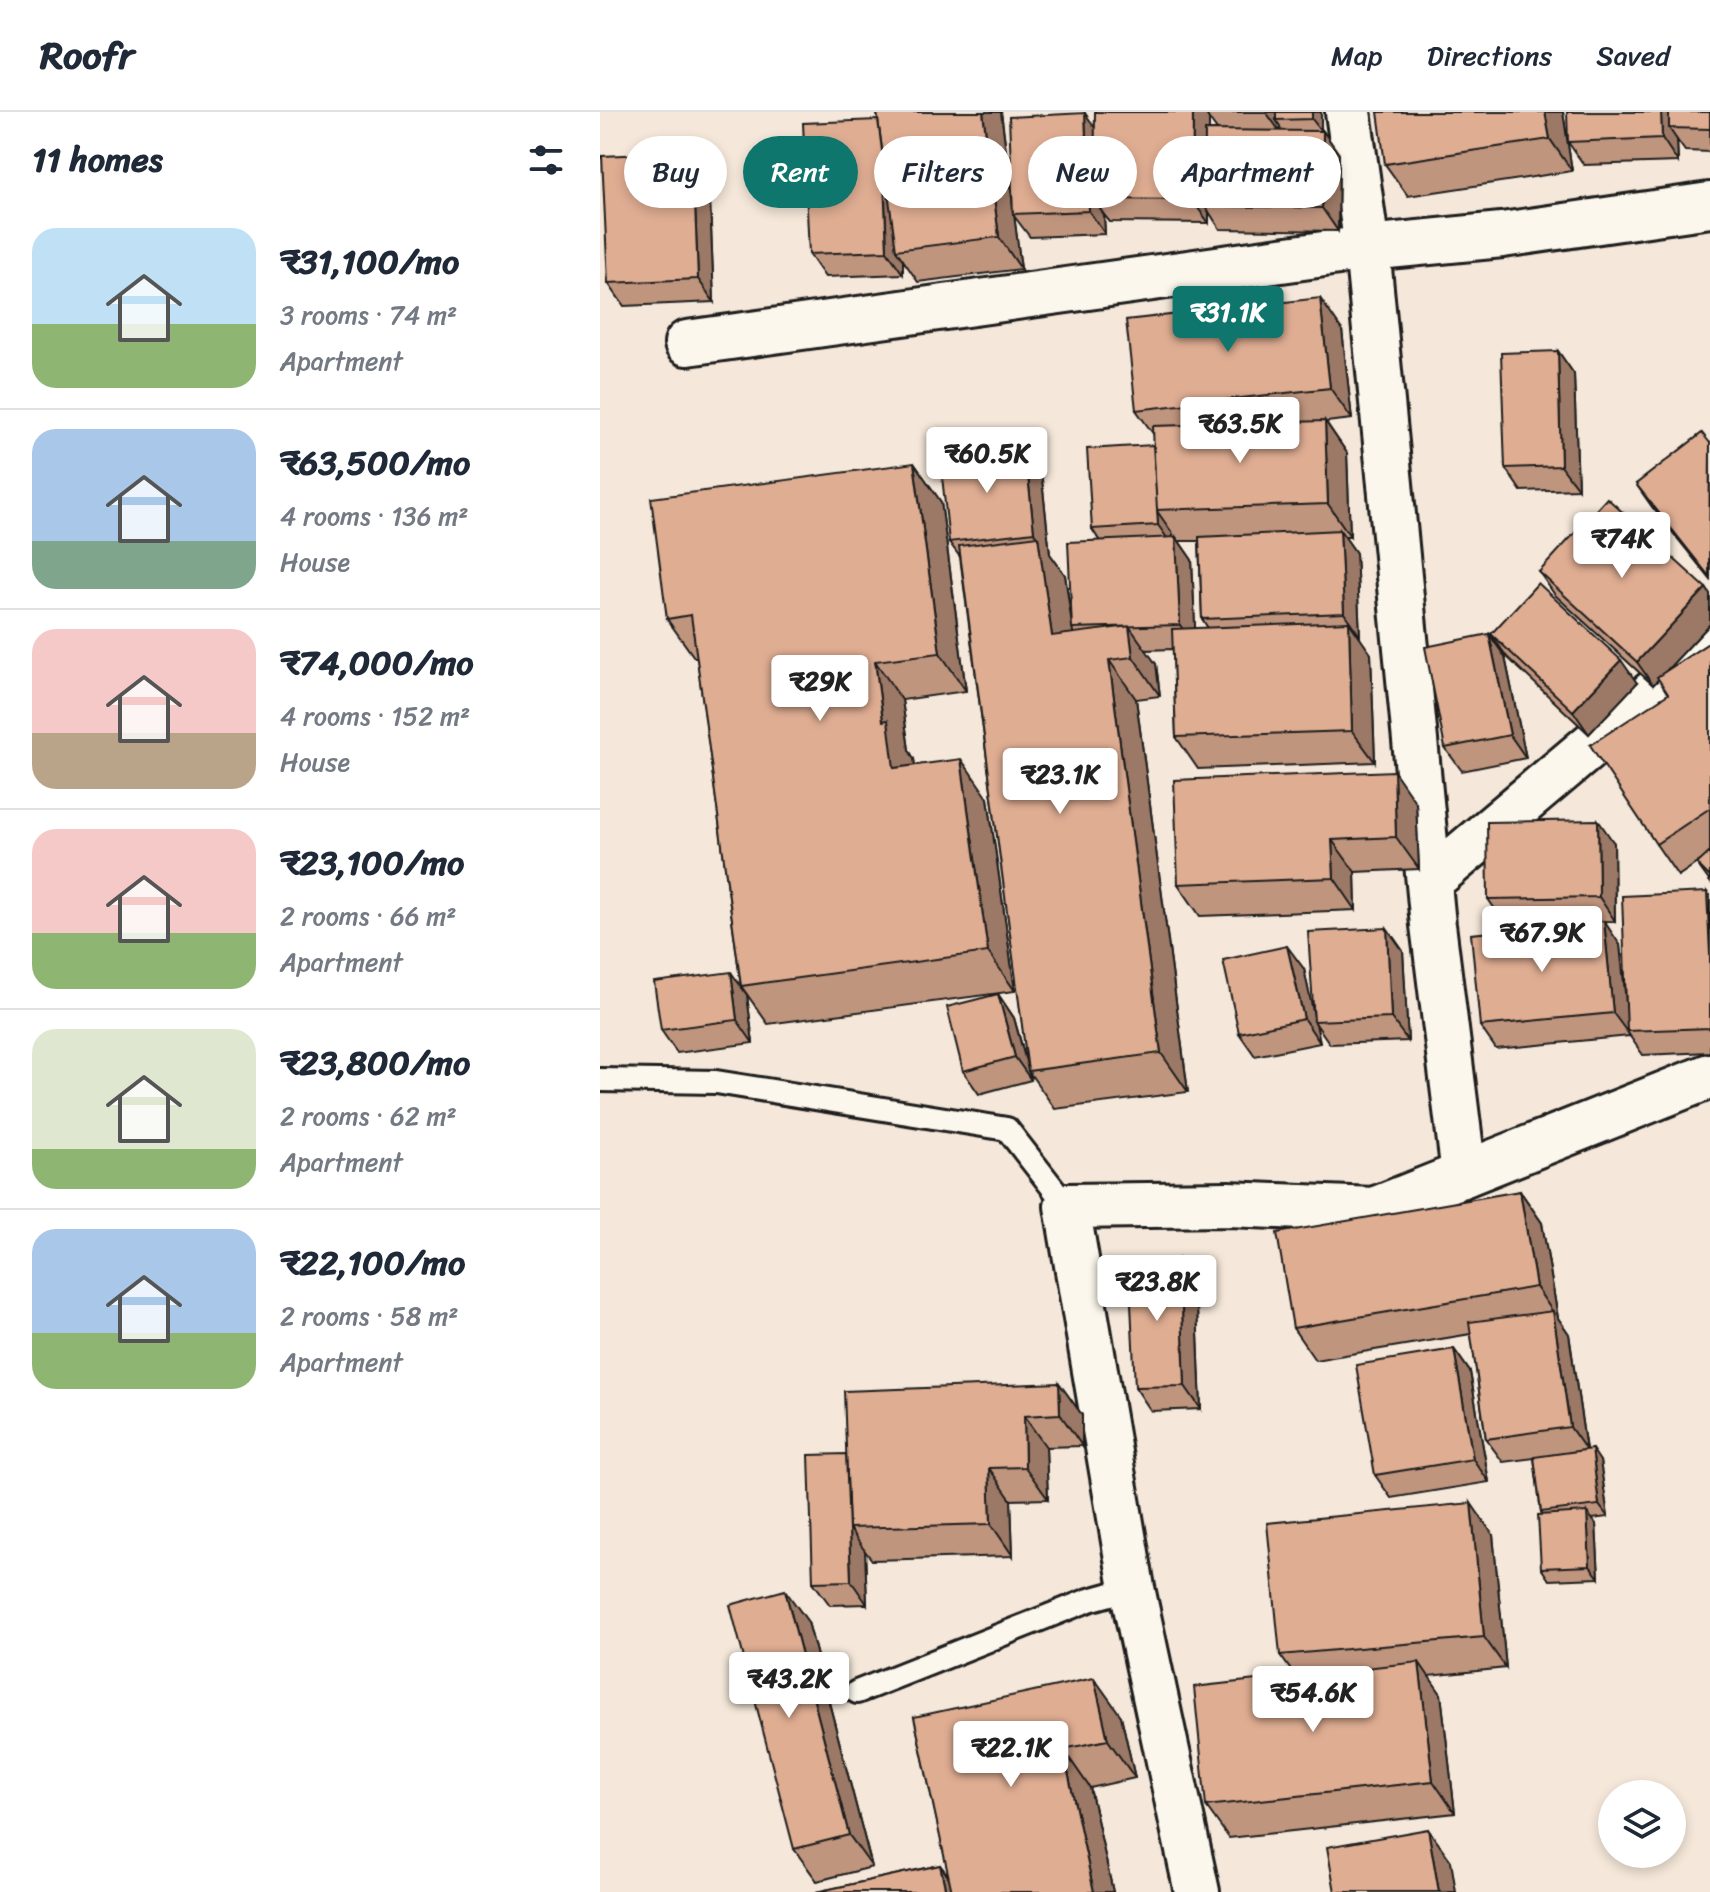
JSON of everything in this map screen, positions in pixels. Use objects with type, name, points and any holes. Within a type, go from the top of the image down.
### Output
[{"type":"street","points":[[1348,112],[1367,248],[1430,881],[1464,1174]]},
{"type":"street","points":[[687,343],[1367,248],[1502,235],[1710,205]]},
{"type":"street","points":[[1430,881],[1710,645]]},
{"type":"street","points":[[1197,1892],[1132,1588],[1067,1206],[1228,1204],[1374,1210],[1710,1076]]},
{"type":"lane","points":[[600,1080],[716,1082],[1007,1129],[1067,1206]]},
{"type":"lane","points":[[857,1692],[1089,1600],[1132,1588]]},
{"type":"building","points":[[877,112],[983,112],[986,136],[880,136]]},
{"type":"building","points":[[1095,112],[1193,112],[1193,136],[1153,136],[1153,200],[1137,199],[1137,136],[1095,136]]},
{"type":"building","points":[[1276,112],[1312,112],[1312,119],[1276,120]]},
{"type":"building","points":[[1378,112],[1545,112],[1550,139],[1385,164]]},
{"type":"building","points":[[1567,112],[1661,112],[1662,138],[1568,142]]},
{"type":"building","points":[[1669,112],[1710,112],[1710,129],[1669,128]]},
{"type":"building","points":[[1085,113],[1086,136],[1028,136],[1028,208],[1089,208],[1089,211],[1013,214],[1009,117]]},
{"type":"building","points":[[878,120],[880,136],[874,136],[874,208],[885,208],[887,251],[809,254],[807,208],[858,208],[858,136],[804,136],[803,123]]},
{"type":"building","points":[[1205,130],[1323,131],[1323,136],[1205,136]]},
{"type":"building","points":[[624,155],[624,208],[695,208],[698,279],[608,283],[602,156]]},
{"type":"building","points":[[890,208],[995,208],[999,237],[896,250]]},
{"type":"building","points":[[1320,298],[1330,388],[1136,410],[1126,320]]},
{"type":"building","points":[[1558,351],[1561,466],[1505,468],[1501,353]]},
{"type":"building","points":[[1325,421],[1328,504],[1156,510],[1153,426]]},
{"type":"building","points":[[1702,433],[1710,443],[1709,576],[1636,484]]},
{"type":"building","points":[[1153,445],[1158,525],[1092,529],[1087,449]]},
{"type":"building","points":[[1025,448],[1034,532],[949,542],[940,457]]},
{"type":"building","points":[[914,463],[940,653],[875,661],[883,721],[888,720],[894,768],[961,759],[988,952],[741,986],[691,615],[667,619],[651,498]]},
{"type":"building","points":[[1607,498],[1706,588],[1637,662],[1539,572]]},
{"type":"building","points":[[1340,530],[1344,613],[1202,619],[1199,537]]},
{"type":"building","points":[[1038,536],[1052,636],[1129,626],[1133,657],[1109,660],[1161,1053],[1028,1071],[959,546]]},
{"type":"building","points":[[1176,537],[1180,625],[1072,628],[1068,542]]},
{"type":"building","points":[[1538,583],[1621,660],[1573,711],[1491,634]]},
{"type":"building","points":[[1349,622],[1352,731],[1176,737],[1172,629]]},
{"type":"building","points":[[1489,634],[1510,735],[1445,748],[1425,647]]},
{"type":"building","points":[[1710,642],[1710,808],[1656,844],[1590,745],[1668,694],[1657,677]]},
{"type":"building","points":[[1394,771],[1396,837],[1332,840],[1334,878],[1178,884],[1174,780]]},
{"type":"building","points":[[1598,820],[1599,897],[1488,899],[1487,822]]},
{"type":"building","points":[[1710,852],[1710,877],[1697,864]]},
{"type":"building","points":[[1707,892],[1710,1028],[1627,1031],[1622,896]]},
{"type":"building","points":[[1604,921],[1613,1013],[1480,1026],[1471,934]]},
{"type":"building","points":[[1387,928],[1391,1018],[1314,1021],[1308,932]]},
{"type":"building","points":[[1287,946],[1304,1019],[1239,1033],[1223,960]]},
{"type":"building","points":[[731,972],[737,1020],[661,1030],[654,982]]},
{"type":"building","points":[[998,994],[1015,1057],[963,1071],[947,1007]]},
{"type":"building","points":[[1520,1191],[1536,1287],[1293,1328],[1277,1233]]},
{"type":"building","points":[[1180,1259],[1185,1386],[1135,1387],[1129,1262]]},
{"type":"building","points":[[1553,1311],[1570,1427],[1486,1439],[1469,1322]]},
{"type":"building","points":[[1454,1349],[1473,1459],[1375,1475],[1356,1365]]},
{"type":"building","points":[[1059,1383],[1060,1414],[1024,1416],[1025,1467],[989,1468],[991,1524],[849,1528],[844,1391]]},
{"type":"building","points":[[1592,1449],[1599,1505],[1541,1512],[1534,1457]]},
{"type":"building","points":[[846,1454],[851,1581],[813,1582],[809,1455]]},
{"type":"building","points":[[1471,1503],[1484,1637],[1280,1655],[1267,1523]]},
{"type":"building","points":[[1587,1512],[1590,1566],[1541,1568],[1538,1515]]},
{"type":"building","points":[[785,1590],[849,1835],[794,1849],[730,1605]]},
{"type":"building","points":[[1419,1662],[1433,1781],[1206,1806],[1194,1687]]},
{"type":"building","points":[[1094,1678],[1108,1740],[1063,1749],[1094,1892],[952,1892],[914,1717]]},
{"type":"building","points":[[1428,1829],[1439,1892],[1335,1892],[1327,1847]]},
{"type":"building","points":[[940,1865],[946,1892],[816,1892]]}]
